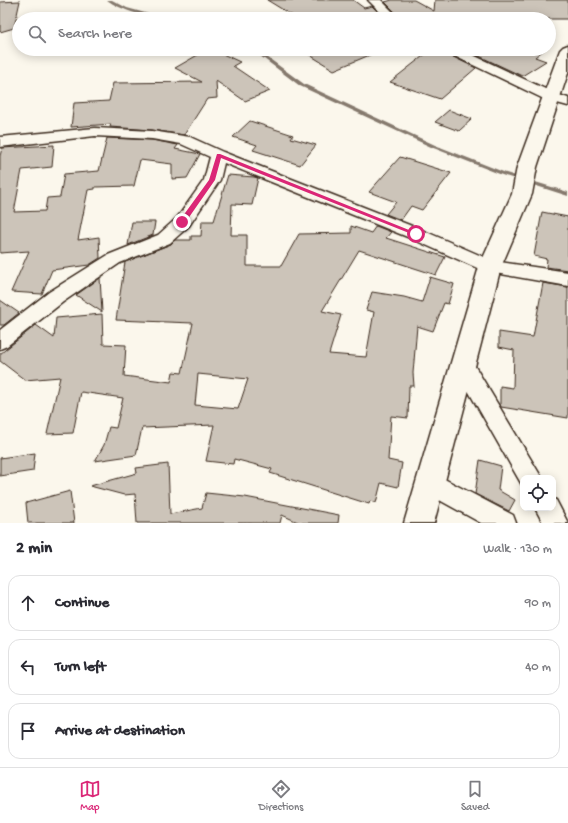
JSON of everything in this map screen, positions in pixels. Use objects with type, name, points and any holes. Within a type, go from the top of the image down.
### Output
[{"type":"main road","points":[[419,523],[490,267],[522,194],[527,167],[568,50]]},
{"type":"street","points":[[374,0],[387,12]]},
{"type":"street","points":[[465,56],[551,97],[568,102]]},
{"type":"street","points":[[0,142],[102,132],[185,140],[218,155],[416,234],[490,267],[568,279]]},
{"type":"street","points":[[0,341],[56,297],[114,259],[164,239],[182,222],[212,180],[218,155]]},
{"type":"street","points":[[463,364],[528,475]]},
{"type":"street","points":[[431,483],[504,523]]},
{"type":"street","points":[[549,511],[556,523]]},
{"type":"building","points":[[267,0],[353,0],[364,8],[372,6],[378,12],[287,12]]},
{"type":"building","points":[[392,0],[414,0],[434,11],[435,0],[568,0],[568,19],[556,19],[556,12],[395,12],[385,2]]},
{"type":"building","points":[[20,1],[18,12],[12,12],[12,29],[0,32],[0,2]]},
{"type":"building","points":[[196,56],[227,56],[240,62],[233,66],[270,91],[245,101],[216,81],[217,98],[207,99],[184,135],[152,130],[110,127],[111,124],[71,127],[74,103],[109,101],[113,83],[202,82],[175,68]]},
{"type":"building","points":[[311,56],[367,56],[334,70]]},
{"type":"building","points":[[423,56],[451,56],[476,68],[440,99],[390,82]]},
{"type":"building","points":[[479,56],[536,56],[535,57],[546,61],[522,76]]},
{"type":"building","points":[[449,110],[472,119],[459,131],[435,122]]},
{"type":"building","points":[[250,121],[293,135],[291,138],[316,145],[300,165],[253,150],[257,145],[233,137]]},
{"type":"building","points":[[107,138],[152,140],[178,145],[175,149],[200,154],[187,178],[172,179],[172,164],[140,160],[134,186],[95,187],[95,189],[88,190],[78,240],[99,237],[100,258],[89,265],[52,270],[42,294],[11,292],[29,251],[0,253],[0,156],[2,148],[54,145],[52,167],[22,170],[14,212],[45,211],[47,198],[60,197],[64,174],[99,171]]},
{"type":"building","points":[[400,157],[451,173],[422,210],[411,206],[401,220],[386,214],[396,202],[369,192]]},
{"type":"building","points":[[228,175],[254,177],[258,178],[252,205],[232,204],[231,235],[247,235],[247,266],[281,266],[299,234],[351,233],[351,226],[371,233],[376,226],[391,232],[386,238],[445,257],[436,275],[359,250],[322,311],[341,315],[329,354],[366,357],[374,312],[366,310],[372,292],[404,297],[422,302],[430,277],[454,284],[448,304],[444,303],[433,331],[417,326],[413,373],[414,386],[409,386],[408,418],[391,416],[388,460],[402,463],[398,487],[381,483],[376,503],[370,501],[369,504],[270,473],[272,469],[234,459],[233,464],[206,461],[214,425],[142,428],[136,455],[95,461],[104,445],[109,427],[116,428],[123,398],[81,392],[73,433],[47,434],[60,377],[25,380],[0,361],[0,354],[36,325],[54,338],[56,318],[102,314],[103,344],[126,345],[124,376],[171,382],[173,372],[182,373],[193,323],[116,320],[125,262],[171,244],[175,240],[191,240],[191,236],[201,236],[202,221],[214,221]],"holes":[[[198,374],[248,379],[238,409],[195,405]]]},
{"type":"building","points":[[542,212],[568,217],[568,270],[546,267],[547,259],[534,256]]},
{"type":"building","points":[[132,222],[155,222],[153,235],[128,245]]},
{"type":"building","points":[[100,278],[102,312],[76,295]]},
{"type":"building","points":[[543,283],[568,287],[568,418],[501,407],[500,405],[500,386],[513,388],[514,350],[499,347],[499,332],[533,337]]},
{"type":"building","points":[[0,300],[19,313],[4,325],[0,325]]},
{"type":"building","points":[[35,453],[33,471],[0,476],[0,458]]},
{"type":"building","points":[[480,460],[501,466],[498,490],[515,500],[509,511],[475,494]]},
{"type":"building","points":[[168,464],[170,514],[202,508],[206,493],[245,497],[339,515],[338,523],[300,523],[282,515],[280,523],[137,523],[135,494],[124,495],[90,486],[137,473],[136,468]]},
{"type":"building","points":[[70,491],[74,523],[28,523],[26,503]]},
{"type":"waterway","points":[[109,0],[126,9],[138,12]]},
{"type":"waterway","points":[[263,56],[302,85],[433,146],[504,174],[568,194]]},
{"type":"route","points":[[182,222],[195,206],[212,180],[218,155],[416,234]]}]
